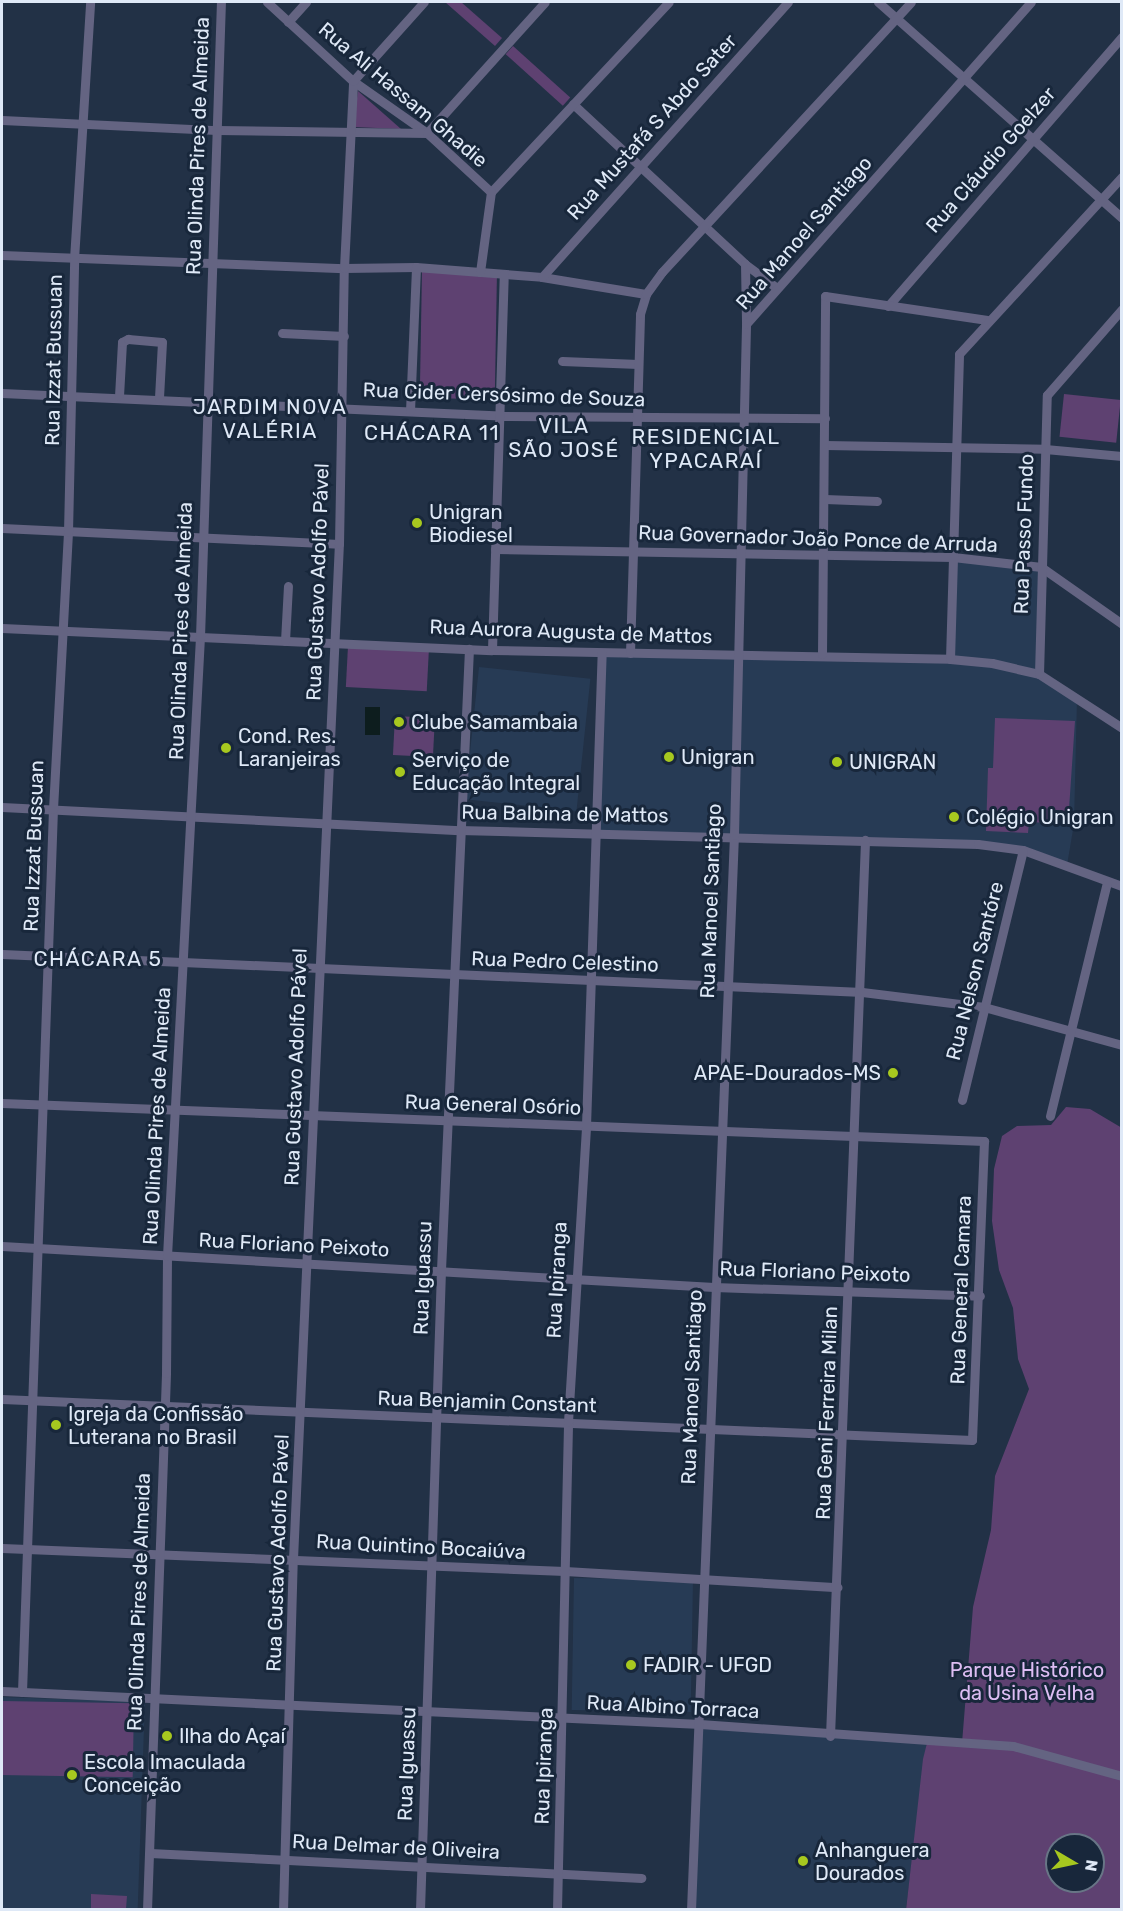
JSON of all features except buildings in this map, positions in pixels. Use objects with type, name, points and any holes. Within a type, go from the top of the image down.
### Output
[{"type":"street","name":"Rua Izzat Bussuan","points":[[22,1692],[40,1247],[47,956],[68,532],[74,259],[90,2]]},
{"type":"street","name":"Rua Olinda Pires de Almeida","points":[[147,1910],[157,1555],[165,1406],[166,1256],[176,1111],[200,637],[221,2]]},
{"type":"street","name":"Rua Ali Hassam Ghadie","points":[[267,2],[353,81],[427,133],[491,192]]},
{"type":"street","points":[[288,22],[306,2]]},
{"type":"street","points":[[353,81],[424,2]]},
{"type":"street","points":[[2,120],[217,130],[427,133],[545,2]]},
{"type":"street","points":[[480,272],[491,192],[666,2]]},
{"type":"street","name":"Rua Mustafá S Abdo Sater","points":[[542,277],[788,2]]},
{"type":"street","points":[[878,2],[1122,218]]},
{"type":"street","points":[[630,653],[639,418],[640,314],[646,294],[662,272],[911,2]]},
{"type":"street","name":"Rua Manoel Santiago","points":[[691,1910],[707,1431],[721,1131],[725,985],[734,835],[736,655],[746,324],[1031,2]]},
{"type":"street","name":"Rua Cláudio Goelzer","points":[[888,306],[1122,38]]},
{"type":"street","name":"Rua Gustavo Adolfo Pável","points":[[283,1910],[293,1559],[302,1412],[307,1266],[310,1116],[327,821],[339,544],[344,268],[353,81]]},
{"type":"street","points":[[573,104],[706,225],[745,264],[777,288]]},
{"type":"street","points":[[950,659],[959,354],[987,320],[1122,177]]},
{"type":"street","points":[[2,255],[344,268],[416,267],[542,277],[646,294]]},
{"type":"street","points":[[745,264],[746,324]]},
{"type":"street","points":[[410,411],[416,267]]},
{"type":"street","points":[[492,650],[504,274]]},
{"type":"street","points":[[822,654],[825,296],[987,320]]},
{"type":"street","name":"Rua Passo Fundo","points":[[1038,674],[1047,395],[1122,309]]},
{"type":"street","points":[[282,333],[344,336]]},
{"type":"street","points":[[119,396],[122,342],[128,339],[162,342],[159,398]]},
{"type":"street","points":[[562,361],[638,364]]},
{"type":"street","name":"Rua Cider Cersósimo de Souza","points":[[2,393],[341,406],[500,416],[825,418]]},
{"type":"street","points":[[825,445],[1045,448],[1122,456]]},
{"type":"street","points":[[825,499],[877,501]]},
{"type":"street","points":[[2,528],[339,544]]},
{"type":"street","name":"Rua Governador João Ponce de Arruda","points":[[495,549],[953,557],[1041,567],[1122,624]]},
{"type":"street","points":[[285,641],[288,585]]},
{"type":"street","name":"Rua Aurora Augusta de Mattos","points":[[2,628],[285,641],[334,641],[492,650],[736,655],[822,654],[950,659],[992,663],[1038,674],[1121,725]]},
{"type":"street","name":"Rua Iguassu","points":[[420,1910],[441,1270],[459,830],[469,649]]},
{"type":"street","name":"Rua Ipiranga","points":[[557,1910],[564,1719],[568,1422],[574,1279],[586,1126],[602,652]]},
{"type":"street","name":"Rua Balbina de Mattos","points":[[2,807],[327,821],[459,830],[596,835],[734,835],[978,844],[1023,850],[1122,886]]},
{"type":"street","name":"Rua Geni Ferreira Milan","points":[[830,1736],[862,993],[865,840]]},
{"type":"street","name":"Rua Nelson Santóre","points":[[962,1100],[1023,850]]},
{"type":"street","points":[[1050,1116],[1107,882]]},
{"type":"street","name":"Rua Pedro Celestino","points":[[2,954],[862,993],[984,1007],[1122,1045]]},
{"type":"street","name":"Rua General Osório","points":[[2,1103],[984,1141]]},
{"type":"street","name":"Rua General Camara","points":[[972,1440],[980,1296],[984,1141]]},
{"type":"street","name":"Rua Floriano Peixoto","points":[[2,1246],[307,1266],[441,1270],[714,1287],[980,1296]]},
{"type":"street","name":"Rua Benjamin Constant","points":[[2,1399],[437,1420],[568,1422],[707,1431],[972,1440]]},
{"type":"street","name":"Rua Quintino Bocaiúva","points":[[2,1548],[565,1571],[838,1587]]},
{"type":"street","name":"Rua Albino Torraca","points":[[2,1691],[698,1724],[830,1736],[1014,1746],[1122,1776]]},
{"type":"street","name":"Rua Delmar de Oliveira","points":[[150,1853],[641,1878]]},
{"type":"shaded area","name":"UNIGRAN","points":[[953,557],[1041,567],[1039,674],[1077,699],[1074,824],[1067,865],[978,844],[596,835],[602,653],[949,659]]},
{"type":"shaded area","points":[[479,667],[590,679],[576,811],[465,799]]},
{"type":"shaded area","points":[[365,707],[380,707],[380,735],[365,735]]},
{"type":"shaded area","name":"FADIR - UFGD","points":[[574,1578],[693,1580],[691,1712],[572,1710]]},
{"type":"shaded area","name":"Escola Imaculada Conceição","points":[[2,1697],[145,1702],[138,1910],[2,1910]]},
{"type":"shaded area","name":"Anhanguera Dourados","points":[[700,1724],[927,1743],[906,1909],[693,1910]]},
{"type":"green space","points":[[445,2],[461,2],[502,38],[495,46]]},
{"type":"green space","points":[[513,46],[570,98],[563,106],[506,54]]},
{"type":"green space","points":[[358,91],[401,129],[353,127]]},
{"type":"green space","points":[[422,270],[497,271],[495,399],[420,398]]},
{"type":"green space","points":[[1064,394],[1121,400],[1116,443],[1060,437]]},
{"type":"green space","points":[[348,646],[429,650],[427,691],[346,687]]},
{"type":"green space","points":[[395,716],[435,718],[433,757],[393,755]]},
{"type":"green space","points":[[995,718],[1075,721],[1068,824],[1029,822],[1028,833],[986,831],[988,768],[993,768]]},
{"type":"green space","name":"Parque Histórico da Usina Velha","points":[[1066,1107],[1090,1109],[1122,1128],[1121,1909],[906,1910],[923,1759],[927,1743],[962,1743],[973,1607],[991,1530],[995,1476],[1029,1389],[1018,1359],[1013,1308],[999,1270],[992,1221],[994,1169],[1002,1136],[1017,1126],[1051,1125]]},
{"type":"green space","points":[[2,1701],[134,1703],[133,1777],[2,1775]]},
{"type":"green space","points":[[91,1894],[127,1896],[126,1909],[91,1909]]},
{"type":"place","name":"Unigran Biodiesel","points":[[417,523]]},
{"type":"place","name":"Clube Samambaia","points":[[399,722]]},
{"type":"place","name":"Cond. Res. Laranjeiras","points":[[226,748]]},
{"type":"place","name":"Unigran","points":[[669,757]]},
{"type":"place","name":"UNIGRAN","points":[[837,762]]},
{"type":"place","name":"Serviço de Educação Integral","points":[[400,772]]},
{"type":"place","name":"Colégio Unigran","points":[[954,817]]},
{"type":"place","name":"APAE-Dourados-MS","points":[[893,1073]]},
{"type":"place","name":"Igreja da Confissão Luterana no Brasil","points":[[56,1425]]},
{"type":"place","name":"FADIR - UFGD","points":[[631,1665]]},
{"type":"place","name":"Ilha do Açaí","points":[[167,1736]]},
{"type":"place","name":"Escola Imaculada Conceição","points":[[72,1775]]},
{"type":"place","name":"Anhanguera Dourados","points":[[803,1861]]},
{"type":"district","name":"JARDIM NOVA VALÉRIA","points":[[270,419]]},
{"type":"district","name":"CHÁCARA 11","points":[[432,433]]},
{"type":"district","name":"VILA SÃO JOSÉ","points":[[564,438]]},
{"type":"district","name":"RESIDENCIAL YPACARAÍ","points":[[706,449]]},
{"type":"district","name":"CHÁCARA 5","points":[[98,959]]}]
